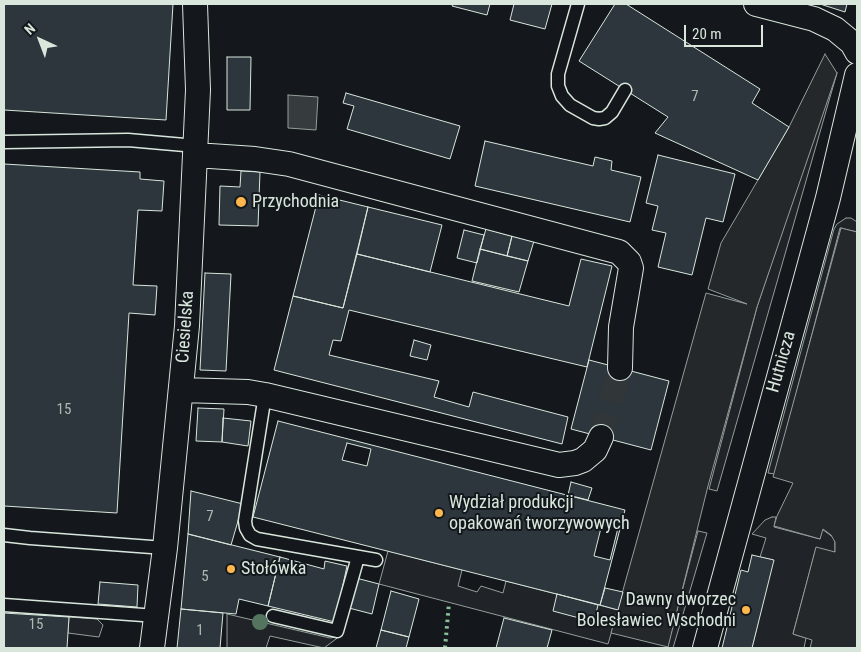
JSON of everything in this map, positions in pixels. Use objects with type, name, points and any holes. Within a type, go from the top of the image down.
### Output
[{"type":"street","name":"Ciesielska","points":[[152,648],[165,548],[187,326],[198,90],[195,4]]},
{"type":"street","points":[[769,5],[814,19],[835,29],[852,43],[857,52]]},
{"type":"street","name":"Hutnicza","points":[[705,648],[828,198],[857,75]]},
{"type":"street","points":[[195,151],[298,166],[619,252],[630,262],[632,268],[621,327],[620,368]]},
{"type":"street","points":[[181,390],[248,392],[265,395],[559,465],[583,460],[595,450],[602,437]]},
{"type":"lane","points":[[578,4],[558,74],[558,86],[562,96],[570,105],[593,118],[599,119],[605,118],[612,112],[625,90]]},
{"type":"lane","points":[[4,142],[128,140],[195,151]]},
{"type":"lane","points":[[265,395],[246,514],[246,528],[250,535],[257,539],[376,560]]},
{"type":"lane","points":[[4,535],[165,548]]},
{"type":"lane","points":[[273,616],[337,631],[358,557]]},
{"type":"lane","points":[[4,605],[157,616]]},
{"type":"shaded area","points":[[825,54],[837,73],[757,307],[708,486],[668,647],[611,633],[706,293],[747,304],[708,289],[721,243],[789,127]]},
{"type":"shaded area","points":[[837,73],[717,491],[709,489],[757,307],[815,131]]},
{"type":"shaded area","points":[[288,95],[318,97],[316,130],[288,128]]},
{"type":"shaded area","points":[[846,218],[851,218],[857,222],[857,232],[840,228],[775,474],[768,473],[834,229],[837,224]]},
{"type":"shaded area","points":[[841,228],[857,232],[857,648],[810,648],[812,640],[793,634],[816,547],[835,552],[835,542],[831,535],[823,529],[820,539],[774,526],[793,483],[773,477]]},
{"type":"shaded area","points":[[776,517],[774,527],[820,539],[822,529],[834,538],[835,542],[835,553],[816,548],[793,634],[806,638],[804,648],[752,648],[773,560],[760,557],[766,538],[752,534],[765,520]]},
{"type":"shaded area","points":[[698,531],[707,533],[673,648],[667,648]]},
{"type":"shaded area","points":[[388,551],[462,570],[458,586],[477,592],[481,586],[503,593],[506,581],[618,610],[608,644],[379,584]]},
{"type":"shaded area","points":[[227,614],[330,638],[340,636],[324,648],[270,636],[266,648],[227,648]]},
{"type":"shaded area","points":[[69,617],[97,619],[103,625],[99,637],[68,633]]},
{"type":"building","points":[[4,4],[173,4],[166,120],[4,110]]},
{"type":"building","points":[[453,4],[490,4],[487,15],[452,6]]},
{"type":"building","points":[[514,4],[552,4],[545,29],[510,20]]},
{"type":"building","points":[[615,4],[626,4],[760,89],[752,103],[789,127],[758,180],[655,133],[668,117],[579,61]]},
{"type":"building","points":[[820,4],[847,4],[845,12]]},
{"type":"building","points":[[227,57],[251,57],[250,110],[227,110]]},
{"type":"building","points":[[346,93],[460,126],[450,159],[347,129],[354,106],[343,103]]},
{"type":"building","points":[[485,141],[593,166],[595,157],[612,161],[611,170],[641,177],[630,222],[475,186]]},
{"type":"building","points":[[658,155],[735,174],[723,222],[706,218],[692,275],[658,267],[666,233],[652,230],[658,206],[646,203]]},
{"type":"building","points":[[4,164],[140,172],[140,179],[164,181],[162,211],[138,210],[133,285],[157,286],[155,315],[129,313],[117,513],[4,506]]},
{"type":"building","points":[[241,171],[260,172],[258,226],[219,225],[220,186],[240,187]]},
{"type":"building","points":[[319,195],[368,207],[343,308],[293,296]]},
{"type":"building","points":[[368,207],[442,225],[430,272],[357,254]]},
{"type":"building","points":[[486,229],[512,236],[507,256],[480,249]]},
{"type":"building","points":[[464,230],[484,235],[477,263],[457,258]]},
{"type":"building","points":[[512,236],[534,241],[528,261],[507,256]]},
{"type":"building","points":[[480,249],[528,261],[519,292],[472,281]]},
{"type":"building","name":"Wydział produkcji opakowań tworzywowych","points":[[357,254],[569,306],[581,259],[612,266],[587,367],[349,310],[341,341],[333,340],[329,355],[439,381],[434,397],[469,407],[473,392],[568,417],[562,444],[274,370],[293,296],[343,308]]},
{"type":"building","points":[[205,273],[231,274],[226,371],[200,370]]},
{"type":"building","points":[[414,340],[431,345],[427,360],[410,356]]},
{"type":"building","points":[[589,360],[669,381],[651,450],[571,429]]},
{"type":"building","points":[[198,408],[224,409],[222,442],[196,441]]},
{"type":"building","points":[[223,418],[251,421],[248,446],[222,442]]},
{"type":"building","name":"Wydział produkcji opakowań tworzywowych","points":[[278,421],[625,510],[600,605],[253,517]],"holes":[[[347,443],[371,449],[367,466],[342,460]],[[602,524],[618,528],[610,560],[594,556]]]},
{"type":"building","points":[[571,482],[592,488],[588,500],[568,495]]},
{"type":"building","points":[[191,491],[243,504],[231,545],[188,534]]},
{"type":"building","name":"Stołówka","points":[[188,534],[280,557],[268,606],[239,599],[236,614],[181,609]]},
{"type":"building","name":"Dawny dworzec Bolesławiec Wschodni","points":[[752,555],[774,560],[752,648],[722,648],[741,570],[748,572]]},
{"type":"building","points":[[280,557],[324,569],[325,561],[347,566],[335,622],[268,606]]},
{"type":"building","points":[[356,578],[379,584],[372,614],[349,608]]},
{"type":"building","points":[[100,582],[138,585],[137,607],[98,604]]},
{"type":"building","points":[[605,588],[623,592],[618,610],[600,605]]},
{"type":"building","points":[[391,591],[419,599],[409,637],[381,630]]},
{"type":"building","points":[[557,594],[598,605],[594,622],[553,611]]},
{"type":"building","points":[[181,609],[223,613],[220,648],[177,648]]},
{"type":"building","points":[[4,613],[69,617],[67,648],[4,648]]},
{"type":"building","points":[[504,618],[552,630],[547,648],[496,648]]},
{"type":"building","points":[[381,630],[409,637],[406,648],[376,648]]},
{"type":"tunnel","points":[[601,437],[620,368]]},
{"type":"hedge","points":[[445,648],[449,603]]},
{"type":"place","name":"Przychodnia","points":[[241,202]]},
{"type":"place","name":"Wydział produkcji opakowań tworzywowych","points":[[439,513]]},
{"type":"place","name":"Stołówka","points":[[231,569]]},
{"type":"place","name":"Dawny dworzec Bolesławiec Wschodni","points":[[746,610]]}]
